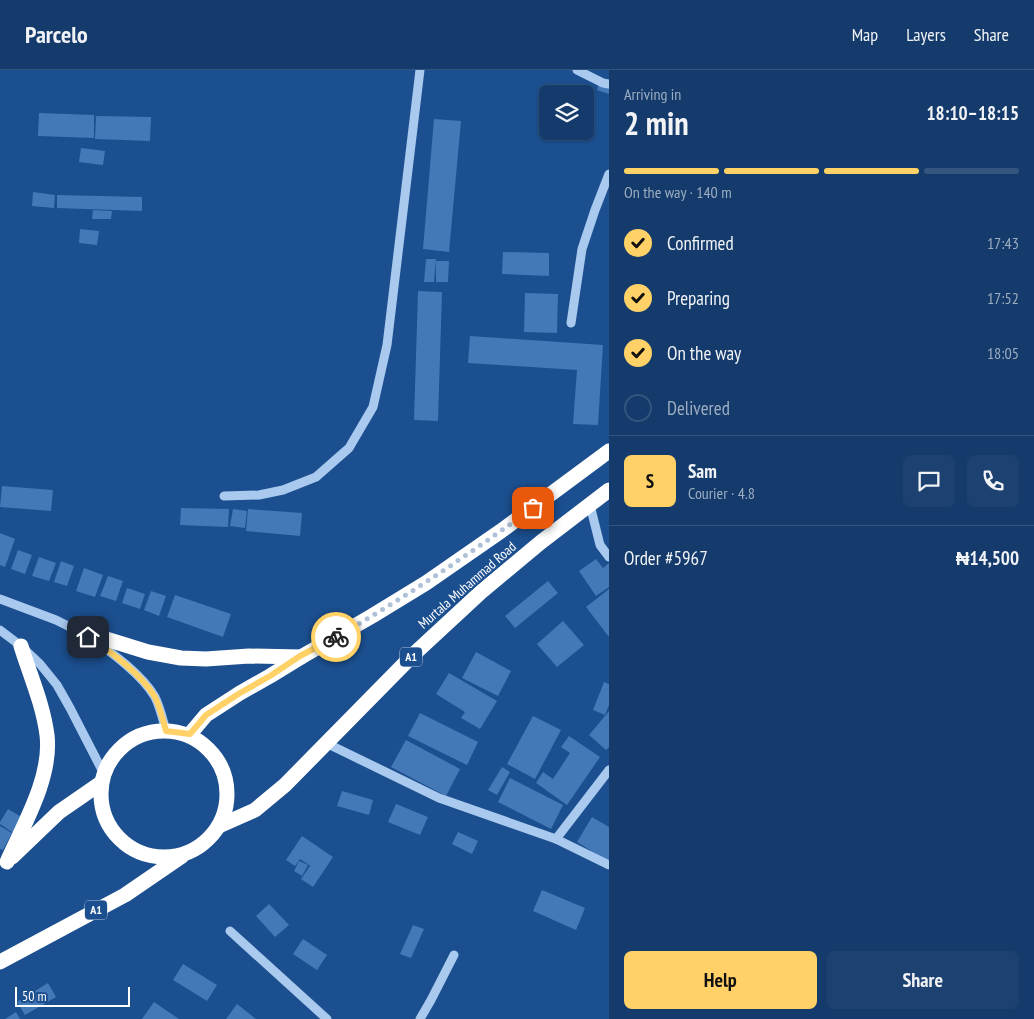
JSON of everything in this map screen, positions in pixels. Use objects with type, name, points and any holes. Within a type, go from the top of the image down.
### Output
[{"type":"highway","name":"Murtala Muhammad Road","points":[[190,734],[206,715],[240,693],[426,583],[501,531],[609,450]]},
{"type":"highway","name":"Murtala Muhammad Road","points":[[218,826],[255,810],[285,785],[414,654],[480,592],[609,490]]},
{"type":"highway","points":[[77,630],[148,652],[181,658],[300,656]]},
{"type":"highway","points":[[3,865],[36,800],[45,764],[47,736],[43,713],[21,646]]},
{"type":"highway","points":[[166,731],[190,734],[210,750],[221,767],[227,787],[226,807],[218,826],[205,842],[188,852],[166,857],[144,854],[124,843],[109,826],[101,805],[102,778],[113,756],[128,742],[146,733],[166,731]]},
{"type":"highway","points":[[3,865],[59,812],[102,778]]},
{"type":"highway","name":"A1","points":[[0,962],[125,894],[188,852]]},
{"type":"street","points":[[224,496],[259,495],[283,490],[316,477],[349,448],[374,407],[387,345],[420,70]]},
{"type":"street","points":[[577,70],[609,84]]},
{"type":"street","points":[[571,323],[582,250],[609,174]]},
{"type":"street","points":[[590,505],[600,545],[609,557]]},
{"type":"street","points":[[0,599],[56,620],[77,630],[99,644],[138,677],[156,698],[166,731]]},
{"type":"street","points":[[0,630],[40,664],[57,685],[70,708],[102,778]]},
{"type":"street","points":[[326,743],[439,798],[556,839],[609,865]]},
{"type":"street","points":[[556,839],[609,770]]},
{"type":"street","points":[[230,931],[327,1019]]},
{"type":"street","points":[[420,1019],[454,955]]},
{"type":"building","points":[[599,83],[609,86],[609,94],[597,90]]},
{"type":"building","points":[[39,113],[94,115],[94,138],[38,136]]},
{"type":"building","points":[[96,116],[151,117],[150,141],[95,139]]},
{"type":"building","points":[[434,119],[461,121],[449,252],[423,249]]},
{"type":"building","points":[[81,148],[105,151],[103,165],[79,162]]},
{"type":"building","points":[[33,192],[55,195],[54,208],[32,206]]},
{"type":"building","points":[[57,195],[142,197],[142,211],[57,208]]},
{"type":"building","points":[[93,210],[112,211],[111,219],[92,219]]},
{"type":"building","points":[[80,229],[99,231],[97,245],[79,243]]},
{"type":"building","points":[[503,252],[549,253],[549,276],[502,274]]},
{"type":"building","points":[[426,259],[436,259],[434,282],[424,282]]},
{"type":"building","points":[[436,261],[449,261],[448,282],[436,282]]},
{"type":"building","points":[[418,291],[442,292],[438,421],[414,420]]},
{"type":"building","points":[[525,293],[558,294],[557,333],[524,332]]},
{"type":"building","points":[[470,336],[603,345],[598,425],[573,424],[577,370],[468,363]]},
{"type":"building","points":[[2,486],[53,490],[51,511],[0,507]]},
{"type":"building","points":[[181,508],[229,509],[228,527],[180,525]]},
{"type":"building","points":[[233,509],[247,511],[245,528],[230,526]]},
{"type":"building","points":[[248,509],[302,513],[300,536],[246,531]]},
{"type":"building","points":[[0,533],[15,539],[5,567],[0,565]]},
{"type":"building","points":[[18,550],[32,555],[25,574],[11,569]]},
{"type":"building","points":[[39,557],[56,563],[49,581],[32,576]]},
{"type":"building","points":[[596,559],[603,568],[609,563],[609,587],[596,596],[579,571]]},
{"type":"building","points":[[61,561],[74,566],[67,586],[54,582]]},
{"type":"building","points":[[84,568],[103,575],[95,597],[76,591]]},
{"type":"building","points":[[108,576],[123,581],[116,601],[100,596]]},
{"type":"building","points":[[548,581],[558,593],[515,628],[505,616]]},
{"type":"building","points":[[127,588],[145,594],[140,609],[122,603]]},
{"type":"building","points":[[609,589],[609,637],[586,607]]},
{"type":"building","points":[[151,591],[166,596],[159,616],[144,610]]},
{"type":"building","points":[[175,595],[231,614],[223,637],[167,617]]},
{"type":"building","points":[[563,621],[584,645],[557,667],[537,644]]},
{"type":"building","points":[[476,652],[511,671],[498,696],[462,678]]},
{"type":"building","points":[[449,673],[497,701],[480,729],[461,718],[465,712],[436,694]]},
{"type":"building","points":[[604,682],[609,684],[609,705],[605,715],[593,710]]},
{"type":"building","points":[[609,711],[609,747],[606,750],[589,735]]},
{"type":"building","points":[[420,713],[478,742],[467,765],[408,736]]},
{"type":"building","points":[[533,716],[561,730],[535,779],[507,764]]},
{"type":"building","points":[[569,736],[600,757],[567,805],[536,783],[543,772],[553,779],[570,753],[561,747]]},
{"type":"building","points":[[406,740],[460,769],[446,796],[391,767]]},
{"type":"building","points":[[502,767],[510,772],[497,795],[488,790]]},
{"type":"building","points":[[510,778],[563,805],[551,829],[498,802]]},
{"type":"building","points":[[342,791],[373,800],[369,815],[337,806]]},
{"type":"building","points":[[396,804],[428,817],[420,835],[388,822]]},
{"type":"building","points":[[8,809],[25,819],[15,834],[0,824]]},
{"type":"building","points":[[592,817],[609,827],[609,862],[577,842]]},
{"type":"building","points":[[0,826],[12,833],[3,850],[0,849]]},
{"type":"building","points":[[458,832],[478,841],[472,854],[452,844]]},
{"type":"building","points":[[302,836],[333,857],[313,887],[301,879],[310,866],[312,867],[300,859],[295,866],[286,860]]},
{"type":"building","points":[[299,861],[308,865],[302,876],[294,871]]},
{"type":"building","points":[[542,890],[585,908],[576,930],[533,911]]},
{"type":"building","points":[[269,904],[289,925],[275,937],[256,916]]},
{"type":"building","points":[[413,925],[424,929],[411,958],[400,954]]},
{"type":"building","points":[[303,939],[327,955],[317,970],[293,954]]},
{"type":"building","points":[[183,964],[217,985],[207,1001],[173,980]]},
{"type":"building","points":[[48,983],[56,997],[25,1015],[17,1002]]},
{"type":"building","points":[[154,1002],[179,1019],[142,1019]]},
{"type":"building","points":[[237,1004],[256,1019],[226,1019]]},
{"type":"building","points":[[16,1012],[20,1019],[5,1019]]},
{"type":"way so far","points":[[336,637],[426,583],[533,508]]},
{"type":"route","points":[[88,637],[138,677],[156,698],[166,731],[190,734],[206,715],[300,656],[336,637]]}]
